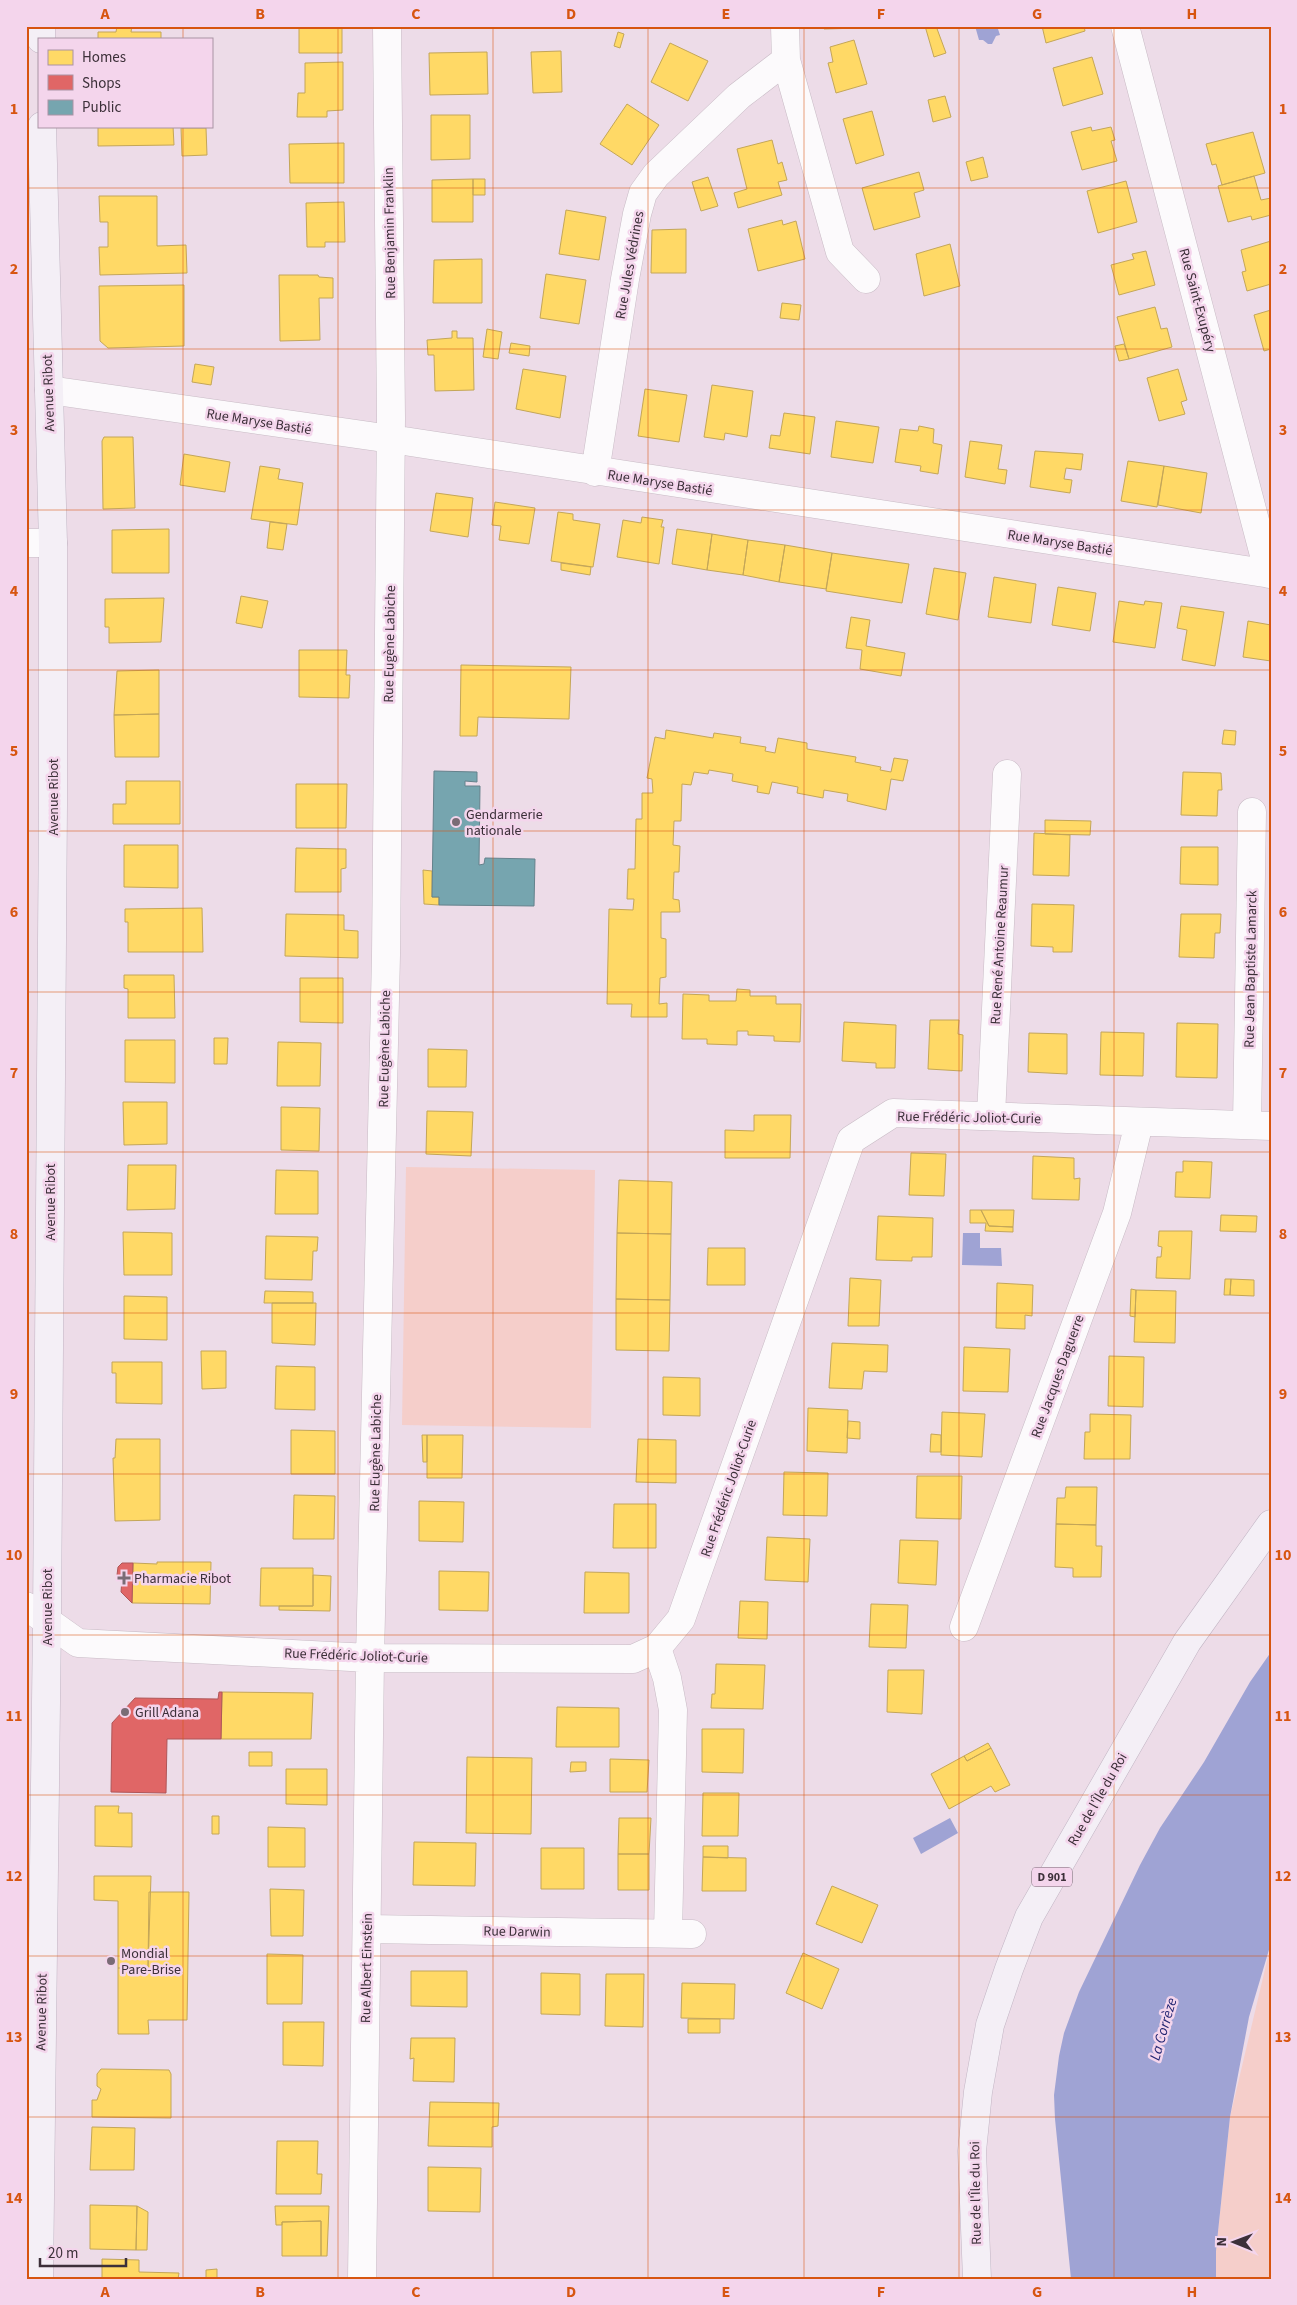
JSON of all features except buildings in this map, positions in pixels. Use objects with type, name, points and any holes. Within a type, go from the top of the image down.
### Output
[{"type":"main road","name":"Avenue Ribot","points":[[39,2279],[33,2232],[37,1613],[53,543],[49,390],[35,179],[42,128]]},
{"type":"main road","name":"Rue de l'Île du Roi","points":[[978,2279],[972,2151],[978,2092],[990,2025],[1009,1969],[1030,1917],[1187,1642],[1271,1524]]},
{"type":"street","name":"Rue Benjamin Franklin","points":[[387,26],[391,439]]},
{"type":"street","points":[[785,26],[786,60],[840,252],[866,279]]},
{"type":"street","name":"Rue Saint-Exupéry","points":[[1125,26],[1270,574]]},
{"type":"street","name":"Rue Jules Védrines","points":[[595,472],[628,260],[637,214],[644,193],[656,175],[738,96],[786,60]]},
{"type":"street","name":"Rue Maryse Bastié","points":[[49,390],[391,439],[595,472],[1270,574]]},
{"type":"street","name":"Rue Eugène Labiche","points":[[370,1658],[386,965],[391,439]]},
{"type":"street","points":[[26,543],[53,543]]},
{"type":"street","name":"Rue René Antoine Reaumur","points":[[991,1116],[1007,774]]},
{"type":"street","name":"Rue Jean Baptiste Lamarck","points":[[1252,812],[1259,1126]]},
{"type":"street","name":"Rue Frédéric Joliot-Curie","points":[[37,1613],[78,1643],[370,1658],[633,1659],[657,1648],[681,1619],[850,1140],[893,1114],[1259,1126]]},
{"type":"street","name":"Rue Jacques Daguerre","points":[[964,1627],[1117,1213],[1139,1123]]},
{"type":"street","name":"Rue Darwin","points":[[367,1928],[680,1934],[672,1710],[667,1678],[657,1648]]},
{"type":"street","name":"Rue Albert Einstein","points":[[362,2279],[370,1658]]},
{"type":"shaded area","points":[[406,1167],[595,1170],[591,1428],[402,1425]]},
{"type":"shaded area","points":[[1271,1944],[1271,2279],[1216,2279],[1216,2251],[1230,2117]]},
{"type":"water","points":[[975,26],[997,26],[1000,35],[996,36],[992,44],[988,44],[983,40],[979,40]]},
{"type":"water","points":[[963,1233],[980,1233],[980,1248],[1001,1248],[1002,1266],[962,1265]]},
{"type":"water","name":"La Corrèze","points":[[1271,1652],[1271,1943],[1249,2017],[1230,2117],[1216,2251],[1216,2279],[1071,2279],[1054,2095],[1064,2033],[1079,1992],[1140,1865],[1160,1828],[1204,1762],[1250,1682]]},
{"type":"water","points":[[950,1818],[958,1833],[921,1854],[913,1838]]},
{"type":"place","name":"Gendarmerie nationale","points":[[456,822]]},
{"type":"place","name":"Pharmacie Ribot","points":[[124,1578]]},
{"type":"place","name":"Grill Adana","points":[[125,1712]]},
{"type":"place","name":"Mondial Pare-Brise","points":[[111,1961]]}]
